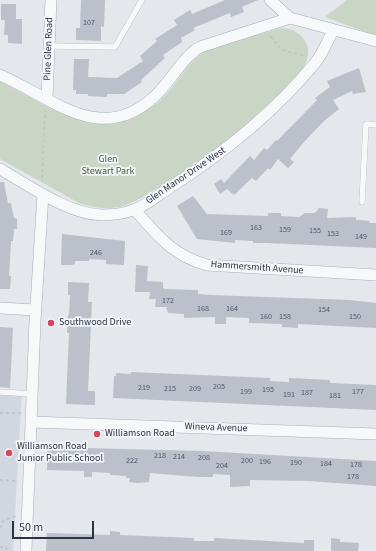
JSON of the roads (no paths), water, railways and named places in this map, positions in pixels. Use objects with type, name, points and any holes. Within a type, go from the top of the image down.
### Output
[{"type":"street","name":"Pine Glen Road","points":[[47,98],[51,0]]},
{"type":"street","points":[[270,0],[290,18],[333,31],[376,41]]},
{"type":"street","points":[[0,75],[89,118],[107,120],[117,118],[136,110],[152,98],[167,85],[190,54],[200,46],[290,18]]},
{"type":"street","name":"Glen Manor Drive West","points":[[0,169],[43,194],[74,209],[98,215],[118,215],[135,210],[198,170],[230,147],[256,124],[286,95],[316,62],[333,31]]},
{"type":"street","points":[[26,551],[28,418],[32,394],[35,310],[43,194]]},
{"type":"street","name":"Hammersmith Avenue","points":[[135,210],[159,238],[175,251],[183,256],[207,265],[376,275]]},
{"type":"street","points":[[0,308],[35,310]]},
{"type":"street","name":"Wineva Avenue","points":[[28,418],[376,434]]},
{"type":"lane","points":[[49,46],[115,47],[142,0]]},
{"type":"lane","points":[[362,202],[366,124],[376,125]]},
{"type":"lane","points":[[0,392],[32,394]]},
{"type":"place","name":"Southwood Drive","points":[[51,323]]},
{"type":"place","name":"Williamson Road","points":[[97,434]]},
{"type":"place","name":"Williamson Road Junior Public School","points":[[9,453]]},
{"type":"park label","name":"Glen Stewart Park","points":[[108,166]]}]
